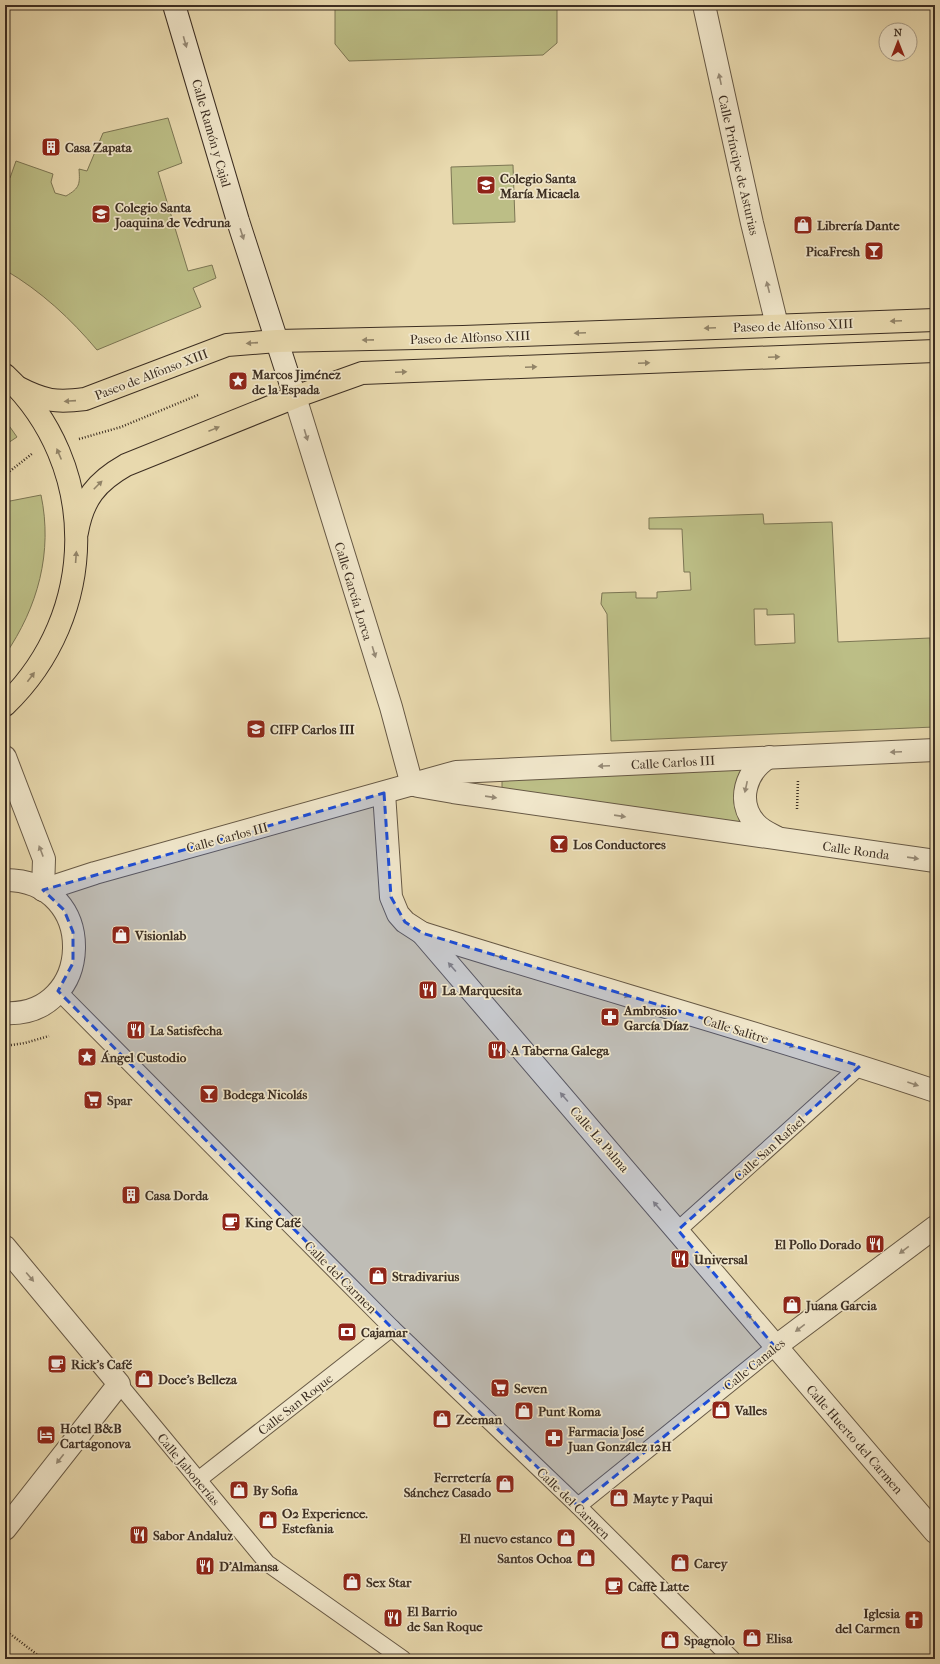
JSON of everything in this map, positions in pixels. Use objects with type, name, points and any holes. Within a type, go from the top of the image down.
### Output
[{"type":"main road","name":"Paseo de Alfonso XIII","points":[[11,381],[36,397],[50,401],[67,402],[85,399],[227,345],[278,341],[463,337],[935,320]]},
{"type":"main road","points":[[9,702],[33,675],[62,621],[74,578],[77,532],[80,517],[85,503],[93,490],[114,472],[126,465],[295,397],[362,373],[935,351]]},
{"type":"main road","points":[[11,381],[39,415],[48,430],[63,463],[73,497],[77,532]]},
{"type":"street","name":"Calle Ramón y Cajal","points":[[174,5],[240,227],[295,397]]},
{"type":"street","name":"Calle Príncipe de Asturias","points":[[704,5],[752,223],[777,325]]},
{"type":"street","name":"Calle García Lorca","points":[[295,397],[391,707],[412,785]]},
{"type":"street","points":[[5,719],[9,702]]},
{"type":"street","name":"Calle Carlos III","points":[[43,890],[95,873],[456,772],[935,750]]},
{"type":"street","points":[[5,757],[44,859],[43,890]]},
{"type":"street","points":[[769,757],[760,762],[749,777],[745,794],[749,814],[754,823],[762,830],[777,838]]},
{"type":"street","name":"Calle Carlos III","points":[[412,785],[777,838]]},
{"type":"street","points":[[384,793],[391,897],[398,914],[405,922],[422,933]]},
{"type":"street","name":"Calle Ronda","points":[[777,838],[935,861]]},
{"type":"street","points":[[5,880],[23,882],[43,890],[51,896],[64,910],[73,932],[75,947],[73,963],[67,978],[52,998],[24,1012],[5,1013]]},
{"type":"street","name":"Calle Salitre","points":[[422,933],[860,1066],[935,1092]]},
{"type":"street","name":"Calle La Palma","points":[[422,933],[678,1230],[775,1346]]},
{"type":"street","name":"Calle del Carmen","points":[[58,991],[392,1328],[578,1506],[732,1659]]},
{"type":"street","name":"Calle San Rafael","points":[[678,1230],[860,1066]]},
{"type":"street","name":"Calle Canales","points":[[578,1506],[775,1346],[935,1227]]},
{"type":"street","name":"Calle Jabonerías","points":[[5,1247],[267,1563],[403,1659]]},
{"type":"street","name":"Calle San Roque","points":[[198,1480],[392,1328]]},
{"type":"street","name":"Calle Huerto del Carmen","points":[[775,1346],[935,1532]]},
{"type":"street","points":[[5,1529],[119,1384]]},
{"type":"path","points":[[80,439],[122,427],[198,395]]},
{"type":"path","points":[[5,475],[33,453]]},
{"type":"path","points":[[797,809],[798,774]]},
{"type":"path","points":[[5,1046],[25,1044],[49,1036]]},
{"type":"path","points":[[5,1630],[43,1659]]},
{"type":"path","points":[[5,1652],[14,1659]]},
{"type":"highlighted area","points":[[384,793],[391,897],[405,922],[422,933],[860,1066],[678,1230],[775,1347],[578,1506],[392,1328],[58,991],[73,963],[73,932],[64,910],[43,890]]},
{"type":"green space","points":[[335,5],[557,5],[557,43],[543,55],[349,61],[335,44]]},
{"type":"green space","points":[[168,118],[182,163],[158,172],[188,271],[212,265],[216,278],[193,288],[201,307],[97,350],[77,327],[55,306],[31,287],[5,270],[5,177],[10,178],[16,161],[53,174],[51,182],[55,193],[66,196],[77,188],[79,182],[79,169],[87,171],[103,133]]},
{"type":"green space","points":[[513,165],[515,222],[453,224],[451,167]]},
{"type":"green space","points":[[5,420],[17,437],[5,445]]},
{"type":"green space","points":[[41,495],[45,537],[44,558],[40,578],[26,618],[17,637],[5,655],[5,572],[9,540],[8,518],[5,502]]},
{"type":"green space","points":[[5,502],[10,537],[5,572]]},
{"type":"green space","points":[[763,514],[764,524],[832,522],[838,642],[930,638],[934,727],[611,741],[607,614],[601,604],[602,593],[636,592],[636,598],[657,598],[657,592],[691,590],[690,572],[684,572],[682,529],[649,529],[649,518]],"holes":[[[754,609],[767,609],[767,615],[794,614],[795,643],[755,645]]]},
{"type":"green space","points":[[769,757],[749,777],[762,830],[502,799],[502,770]]},
{"type":"place","name":"Casa Zapata","points":[[51,147]]},
{"type":"place","name":"Colegio Santa María Micaela","points":[[486,185]]},
{"type":"place","name":"Colegio Santa Joaquina de Vedruna","points":[[101,214]]},
{"type":"place","name":"Librería Dante","points":[[803,225]]},
{"type":"place","name":"PicaFresh","points":[[874,251]]},
{"type":"place","name":"Marcos Jiménez de la Espada","points":[[238,381]]},
{"type":"place","name":"CIFP Carlos III","points":[[256,729]]},
{"type":"place","name":"Los Conductores","points":[[559,844]]},
{"type":"place","name":"Visionlab","points":[[121,935]]},
{"type":"place","name":"La Marquesita","points":[[428,990]]},
{"type":"place","name":"Ambrosio García Díaz","points":[[610,1017]]},
{"type":"place","name":"La Satisfecha","points":[[136,1030]]},
{"type":"place","name":"A Taberna Galega","points":[[497,1050]]},
{"type":"place","name":"Ángel Custodio","points":[[87,1057]]},
{"type":"place","name":"Bodega Nicolás","points":[[209,1094]]},
{"type":"place","name":"Spar","points":[[93,1100]]},
{"type":"place","name":"Casa Dorda","points":[[131,1195]]},
{"type":"place","name":"King Café","points":[[231,1222]]},
{"type":"place","name":"El Pollo Dorado","points":[[875,1244]]},
{"type":"place","name":"Universal","points":[[680,1259]]},
{"type":"place","name":"Stradivarius","points":[[378,1276]]},
{"type":"place","name":"Juana Garcia","points":[[792,1305]]},
{"type":"place","name":"Cajamar","points":[[347,1332]]},
{"type":"place","name":"Rick's Café","points":[[57,1364]]},
{"type":"place","name":"Doce's Belleza","points":[[144,1379]]},
{"type":"place","name":"Seven","points":[[500,1388]]},
{"type":"place","name":"Valles","points":[[721,1410]]},
{"type":"place","name":"Punt Roma","points":[[524,1411]]},
{"type":"place","name":"Zeeman","points":[[442,1419]]},
{"type":"place","name":"Hotel B&B Cartagonova","points":[[46,1435]]},
{"type":"place","name":"Farmacia José Juan González 12H","points":[[554,1438]]},
{"type":"place","name":"Ferretería Sánchez Casado","points":[[505,1484]]},
{"type":"place","name":"By Sofia","points":[[239,1490]]},
{"type":"place","name":"Mayte y Paqui","points":[[619,1498]]},
{"type":"place","name":"O2 Experience. Estefania","points":[[268,1520]]},
{"type":"place","name":"Sabor Andaluz","points":[[139,1535]]},
{"type":"place","name":"El nuevo estanco","points":[[566,1538]]},
{"type":"place","name":"Santos Ochoa","points":[[586,1558]]},
{"type":"place","name":"Carey","points":[[680,1563]]},
{"type":"place","name":"D'Almansa","points":[[205,1566]]},
{"type":"place","name":"Sex Star","points":[[352,1582]]},
{"type":"place","name":"Caffè Latte","points":[[614,1586]]},
{"type":"place","name":"El Barrio de San Roque","points":[[393,1618]]},
{"type":"place","name":"Iglesia del Carmen","points":[[914,1620]]},
{"type":"place","name":"Elisa","points":[[752,1638]]},
{"type":"place","name":"Spagnolo","points":[[670,1640]]}]
